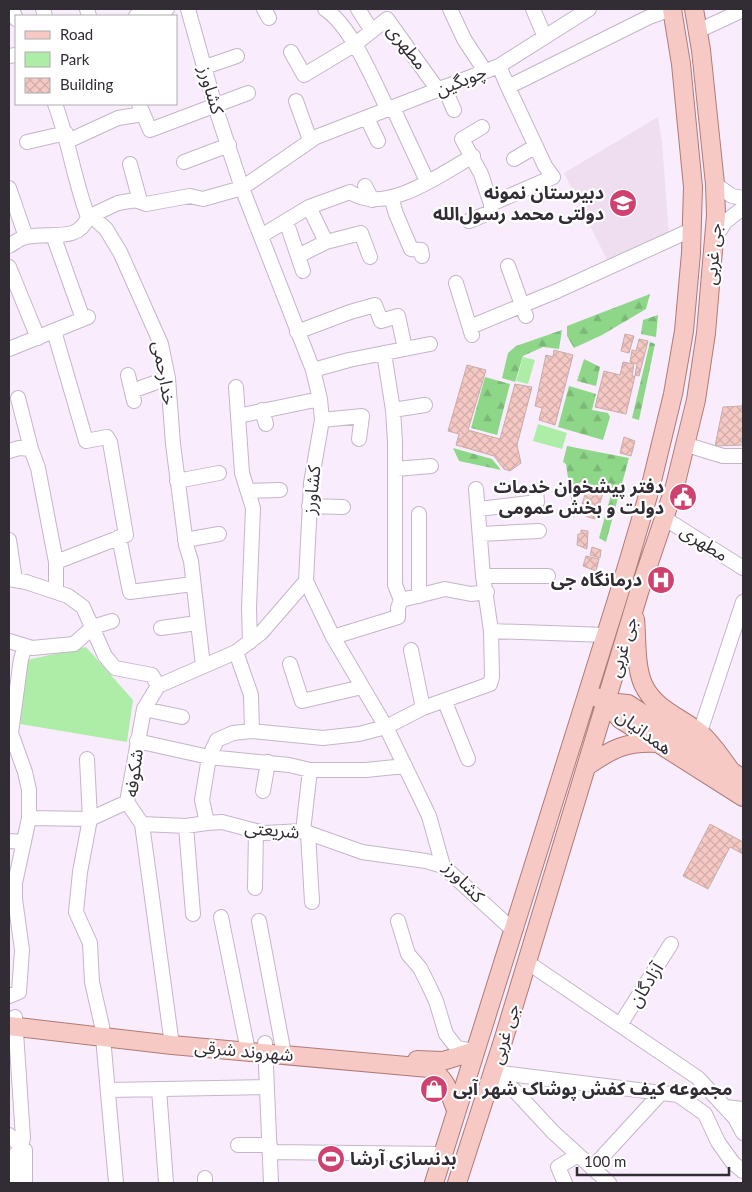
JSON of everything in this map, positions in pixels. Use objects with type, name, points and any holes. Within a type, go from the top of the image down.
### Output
[{"type":"main road","name":"جی غربی","points":[[434,1183],[586,693],[606,635],[650,488],[673,394],[684,331],[692,187],[680,64],[672,9]]},
{"type":"main road","name":"جی غربی","points":[[457,1183],[664,518],[696,400],[706,333],[714,239],[715,184],[694,9]]},
{"type":"main road","points":[[634,611],[642,682],[651,698],[666,712],[700,732],[737,775]]},
{"type":"main road","points":[[586,693],[606,702]]},
{"type":"main road","name":"همدانیان","points":[[606,702],[620,719],[743,796]]},
{"type":"main road","name":"همدانیان","points":[[606,702],[628,704],[737,775]]},
{"type":"main road","points":[[587,766],[623,745],[640,742],[658,743]]},
{"type":"main road","name":"شهروند شرقی","points":[[12,1022],[265,1048],[429,1068],[440,1074],[456,1110]]},
{"type":"main road","name":"شهروند شرقی","points":[[283,1050],[443,1062],[475,1051]]},
{"type":"street","points":[[142,15],[167,9]]},
{"type":"street","name":"کشاورز","points":[[188,9],[215,106],[242,188],[313,370],[320,399],[322,420],[309,506],[306,581],[333,637],[386,727],[405,766],[429,816],[444,866],[513,930]]},
{"type":"street","points":[[325,9],[335,16],[354,45],[391,109],[427,181]]},
{"type":"street","name":"مطهری","points":[[358,9],[372,31]]},
{"type":"street","points":[[450,9],[464,39],[485,71]]},
{"type":"street","points":[[533,9],[544,35]]},
{"type":"street","points":[[499,66],[544,35],[589,9]]},
{"type":"street","name":"چوبگین","points":[[88,217],[118,203],[135,200],[146,204],[190,196],[203,199],[242,188],[310,140],[499,66],[508,87],[649,17],[672,9]]},
{"type":"street","points":[[698,31],[743,10]]},
{"type":"street","name":"مطهری","points":[[291,52],[304,75],[354,45],[387,19],[441,89]]},
{"type":"street","points":[[205,67],[237,56]]},
{"type":"street","points":[[491,204],[553,176],[536,146],[508,87]]},
{"type":"street","points":[[441,89],[454,110]]},
{"type":"street","points":[[27,142],[67,137],[141,109],[150,130],[248,92]]},
{"type":"street","points":[[296,101],[310,140]]},
{"type":"street","points":[[9,246],[26,237],[76,233],[85,227],[88,217],[70,160],[67,137],[55,105]]},
{"type":"street","points":[[367,118],[378,141]]},
{"type":"street","points":[[469,222],[491,212],[491,204],[473,156],[462,139],[482,127]]},
{"type":"street","points":[[184,162],[229,145]]},
{"type":"street","points":[[514,159],[536,146]]},
{"type":"street","points":[[261,236],[308,207],[350,192],[361,199],[372,200],[403,194],[473,156]]},
{"type":"street","points":[[130,164],[140,202]]},
{"type":"street","points":[[715,184],[732,196],[743,198]]},
{"type":"street","points":[[365,186],[372,200]]},
{"type":"street","points":[[9,188],[26,237]]},
{"type":"street","points":[[392,197],[396,214],[411,249],[421,250],[422,256]]},
{"type":"street","points":[[308,207],[326,242]]},
{"type":"street","points":[[714,239],[724,222],[743,208]]},
{"type":"street","name":"خدارحمی","points":[[88,217],[95,219],[106,229],[136,286],[161,344],[168,378],[177,481],[185,540],[194,584],[203,666]]},
{"type":"street","points":[[286,221],[303,271]]},
{"type":"street","points":[[456,284],[471,332],[581,286],[691,230]]},
{"type":"street","points":[[298,256],[326,242],[361,233],[370,257]]},
{"type":"street","points":[[9,349],[85,318],[53,235]]},
{"type":"street","points":[[508,266],[524,310]]},
{"type":"street","points":[[9,267],[38,338]]},
{"type":"street","points":[[297,332],[350,312],[376,305],[381,321],[398,316],[405,349]]},
{"type":"street","points":[[54,331],[86,441],[107,437],[110,442],[130,592],[194,584]]},
{"type":"street","points":[[313,370],[430,344]]},
{"type":"street","points":[[333,637],[398,617],[398,608],[401,600],[395,585],[396,469],[393,410],[384,353]]},
{"type":"street","points":[[128,375],[133,396],[168,378]]},
{"type":"street","points":[[236,387],[240,459],[253,508],[249,608],[250,642]]},
{"type":"street","points":[[18,398],[38,468],[56,562],[56,591]]},
{"type":"street","points":[[238,416],[320,399]]},
{"type":"street","points":[[393,410],[425,405]]},
{"type":"street","points":[[262,410],[266,424]]},
{"type":"street","points":[[322,420],[362,416],[359,439]]},
{"type":"street","points":[[684,444],[723,456],[743,456]]},
{"type":"street","points":[[9,451],[18,448],[32,449]]},
{"type":"street","points":[[396,469],[431,466]]},
{"type":"street","points":[[177,481],[219,472]]},
{"type":"street","points":[[207,823],[202,800],[209,757],[217,740],[233,733],[252,730],[323,738],[359,734],[386,727],[423,708],[490,684],[492,677],[491,631],[476,489]]},
{"type":"street","points":[[248,491],[280,490]]},
{"type":"street","points":[[479,510],[537,502],[536,491]]},
{"type":"street","points":[[309,506],[342,507]]},
{"type":"street","points":[[419,514],[419,596]]},
{"type":"street","name":"مطهری","points":[[664,518],[743,568]]},
{"type":"street","points":[[480,534],[539,530]]},
{"type":"street","points":[[185,540],[219,534]]},
{"type":"street","points":[[56,562],[122,536]]},
{"type":"street","points":[[9,540],[12,580],[56,591],[83,608],[105,656],[115,668],[152,675],[158,686],[236,652],[261,634],[306,581]]},
{"type":"street","points":[[484,576],[548,576]]},
{"type":"street","points":[[401,600],[445,589],[471,594],[487,592]]},
{"type":"street","points":[[700,732],[743,602]]},
{"type":"street","points":[[9,641],[26,646],[51,648],[74,644],[93,627],[112,621]]},
{"type":"street","points":[[161,628],[197,623]]},
{"type":"street","points":[[491,631],[606,635]]},
{"type":"street","points":[[9,996],[19,992],[22,950],[15,899],[15,883],[29,818],[29,790],[26,772],[11,733],[11,714],[13,683],[26,646]]},
{"type":"street","points":[[411,650],[423,708]]},
{"type":"street","points":[[236,652],[251,695],[252,730]]},
{"type":"street","points":[[290,664],[302,701],[362,687]]},
{"type":"street","name":"شکوفه","points":[[158,686],[144,709],[137,740],[128,802],[142,824],[170,1039]]},
{"type":"street","points":[[444,702],[468,759]]},
{"type":"street","points":[[144,709],[182,717]]},
{"type":"street","points":[[137,740],[209,757],[268,762],[310,770],[366,770],[405,766]]},
{"type":"street","points":[[87,759],[90,819],[80,872],[76,912],[90,943],[92,982],[102,1031],[116,1183]]},
{"type":"street","points":[[262,791],[268,762]]},
{"type":"street","points":[[310,770],[306,832],[312,902]]},
{"type":"street","points":[[29,818],[90,819],[128,802]]},
{"type":"street","name":"شریعتی","points":[[142,824],[186,826],[222,822],[256,831],[306,832],[362,852],[426,861],[444,866]]},
{"type":"street","points":[[186,826],[194,914]]},
{"type":"street","points":[[256,831],[256,888]]},
{"type":"street","points":[[9,841],[24,842]]},
{"type":"street","points":[[221,917],[246,1046]]},
{"type":"street","points":[[258,921],[283,1050]]},
{"type":"street","points":[[398,921],[408,954],[420,968],[436,1001],[446,1034],[457,1048],[475,1051]]},
{"type":"street","name":"آزادگان","points":[[620,1025],[671,944]]},
{"type":"street","points":[[527,962],[698,1078],[735,1118],[743,1133]]},
{"type":"street","points":[[12,1022],[23,1138],[21,1147],[14,1157],[13,1183]]},
{"type":"street","points":[[265,1048],[271,1183]]},
{"type":"street","points":[[493,1072],[678,1095],[704,1114],[718,1142],[733,1163],[743,1171]]},
{"type":"street","points":[[493,1072],[514,1090],[553,1132],[609,1183]]},
{"type":"street","points":[[108,1090],[266,1087]]},
{"type":"street","points":[[159,1089],[166,1183]]},
{"type":"street","points":[[592,1168],[661,1093]]},
{"type":"street","points":[[725,1107],[743,1109]]},
{"type":"street","points":[[9,1135],[24,1150],[26,1165],[25,1183]]},
{"type":"street","points":[[238,1145],[270,1148],[444,1154]]},
{"type":"street","points":[[565,1183],[558,1168],[578,1155]]},
{"type":"shaded area","name":"دبیرستان نمونه دولتی محمد رسول‌الله","points":[[658,117],[662,142],[669,234],[609,264],[564,173]]},
{"type":"green space","points":[[650,294],[646,309],[602,335],[574,348],[567,336],[567,326]]},
{"type":"green space","points":[[658,315],[656,337],[641,334],[643,320]]},
{"type":"green space","points":[[562,330],[559,349],[543,347],[523,356],[515,382],[502,378],[508,353],[516,346]]},
{"type":"green space","points":[[650,342],[655,344],[639,420],[632,418]]},
{"type":"green space","points":[[523,357],[535,360],[528,384],[516,381]]},
{"type":"green space","points":[[584,359],[600,367],[596,386],[577,381]]},
{"type":"green space","points":[[485,377],[510,384],[497,435],[471,428]]},
{"type":"green space","points":[[569,386],[596,394],[592,410],[608,413],[610,417],[603,440],[558,427]]},
{"type":"green space","points":[[538,424],[567,433],[562,449],[533,441]]},
{"type":"green space","points":[[567,446],[629,458],[606,542],[599,538],[612,491],[580,482],[574,519],[566,464],[563,462]]},
{"type":"green space","points":[[453,448],[492,459],[501,470],[459,461]]},
{"type":"green space","points":[[86,647],[133,700],[127,742],[20,724],[27,660]]},
{"type":"building","points":[[625,334],[634,336],[629,353],[621,351]]},
{"type":"building","points":[[639,339],[648,341],[639,376],[635,375],[637,364],[630,362],[632,350],[636,351]]},
{"type":"building","points":[[554,350],[573,355],[555,425],[539,420],[542,408],[535,406],[546,355],[553,357]]},
{"type":"building","points":[[623,362],[634,364],[632,376],[635,376],[626,414],[595,407],[604,371],[620,375]]},
{"type":"building","points":[[467,365],[486,370],[468,430],[500,439],[515,384],[532,387],[517,445],[521,463],[510,471],[504,469],[494,456],[456,445],[459,434],[448,431]]},
{"type":"building","points":[[743,401],[743,445],[715,446],[723,407],[742,406]]},
{"type":"building","points":[[624,437],[635,441],[631,456],[620,453]]},
{"type":"building","points":[[587,488],[603,493],[595,519],[579,514]]},
{"type":"building","points":[[581,530],[588,531],[587,549],[577,545],[578,534],[581,534]]},
{"type":"building","points":[[592,547],[601,550],[600,558],[590,555]]},
{"type":"building","points":[[586,556],[599,559],[596,571],[583,566]]},
{"type":"building","points":[[710,824],[743,842],[743,854],[730,847],[708,889],[683,876]]},
{"type":"place","name":"دبیرستان نمونه دولتی محمد رسول‌الله","points":[[623,203]]},
{"type":"place","name":"دفتر پیشخوان خدمات دولت و بخش عمومی","points":[[683,497]]},
{"type":"place","name":"درمانگاه جی","points":[[661,580]]},
{"type":"place","name":"مجموعه کیف کفش پوشاک شهر آبی","points":[[434,1089]]},
{"type":"place","name":"بدنسازی آرشا","points":[[331,1159]]}]
